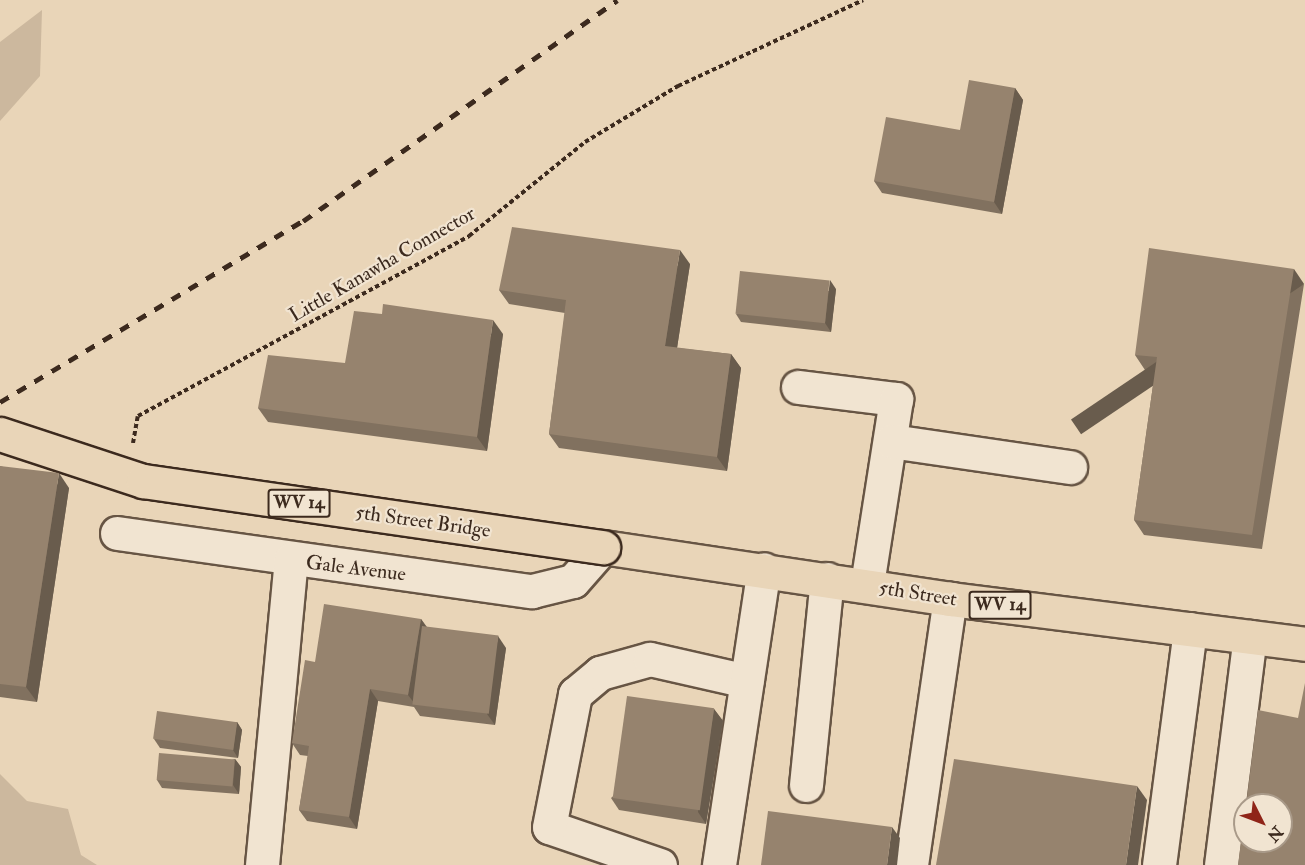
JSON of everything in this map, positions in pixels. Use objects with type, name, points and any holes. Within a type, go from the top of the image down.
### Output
[{"type":"main road","name":"5th Street Bridge","points":[[0,435],[143,481],[603,547]]},
{"type":"main road","name":"5th Street","points":[[603,547],[764,569],[950,599],[1305,644]]},
{"type":"street","points":[[798,387],[896,399],[867,585]]},
{"type":"street","points":[[891,441],[1070,468]]},
{"type":"street","points":[[117,533],[291,560]]},
{"type":"street","name":"Gale Avenue","points":[[262,865],[291,560],[532,591],[573,581],[603,547]]},
{"type":"street","points":[[719,865],[764,569]]},
{"type":"street","points":[[806,785],[827,579]]},
{"type":"street","points":[[911,865],[950,599]]},
{"type":"street","points":[[1159,865],[1190,629]]},
{"type":"street","points":[[1221,865],[1250,637]]},
{"type":"street","points":[[660,865],[549,827],[575,694],[600,673],[650,659],[747,681]]},
{"type":"path","name":"Little Kanawha Connector","points":[[132,451],[138,416],[164,398],[469,236],[585,142],[678,86],[863,0]]},
{"type":"shaded area","points":[[42,10],[40,76],[0,121],[0,42]]},
{"type":"shaded area","points":[[0,774],[27,801],[68,809],[81,855],[97,865],[0,865]]},
{"type":"building","points":[[969,80],[1015,88],[994,202],[874,181],[886,117],[960,130]]},
{"type":"building","points":[[512,227],[680,250],[665,346],[731,354],[717,457],[549,434],[566,300],[499,290]]},
{"type":"building","points":[[1149,248],[1294,269],[1252,535],[1134,520],[1157,357],[1135,355]]},
{"type":"building","points":[[740,271],[830,280],[825,323],[736,314]]},
{"type":"building","points":[[383,304],[493,320],[477,437],[258,408],[268,355],[345,363],[354,311],[382,314]]},
{"type":"building","points":[[0,466],[59,473],[26,687],[0,684]]},
{"type":"building","points":[[324,604],[421,619],[408,695],[370,689],[349,817],[299,810],[309,746],[292,743],[305,660],[315,662]]},
{"type":"building","points":[[422,626],[498,635],[489,714],[412,704]]},
{"type":"building","points":[[1305,683],[1305,865],[1238,865],[1240,853],[1293,853],[1293,793],[1248,793],[1258,710],[1298,718]]},
{"type":"building","points":[[627,696],[714,708],[700,810],[613,798]]},
{"type":"building","points":[[157,711],[237,722],[233,750],[153,739]]},
{"type":"building","points":[[159,753],[235,760],[232,787],[157,780]]},
{"type":"building","points":[[954,759],[1137,786],[1126,865],[936,865]]},
{"type":"building","points":[[768,811],[892,827],[887,865],[761,865]]},
{"type":"railway","points":[[0,402],[303,221],[617,0]]}]
